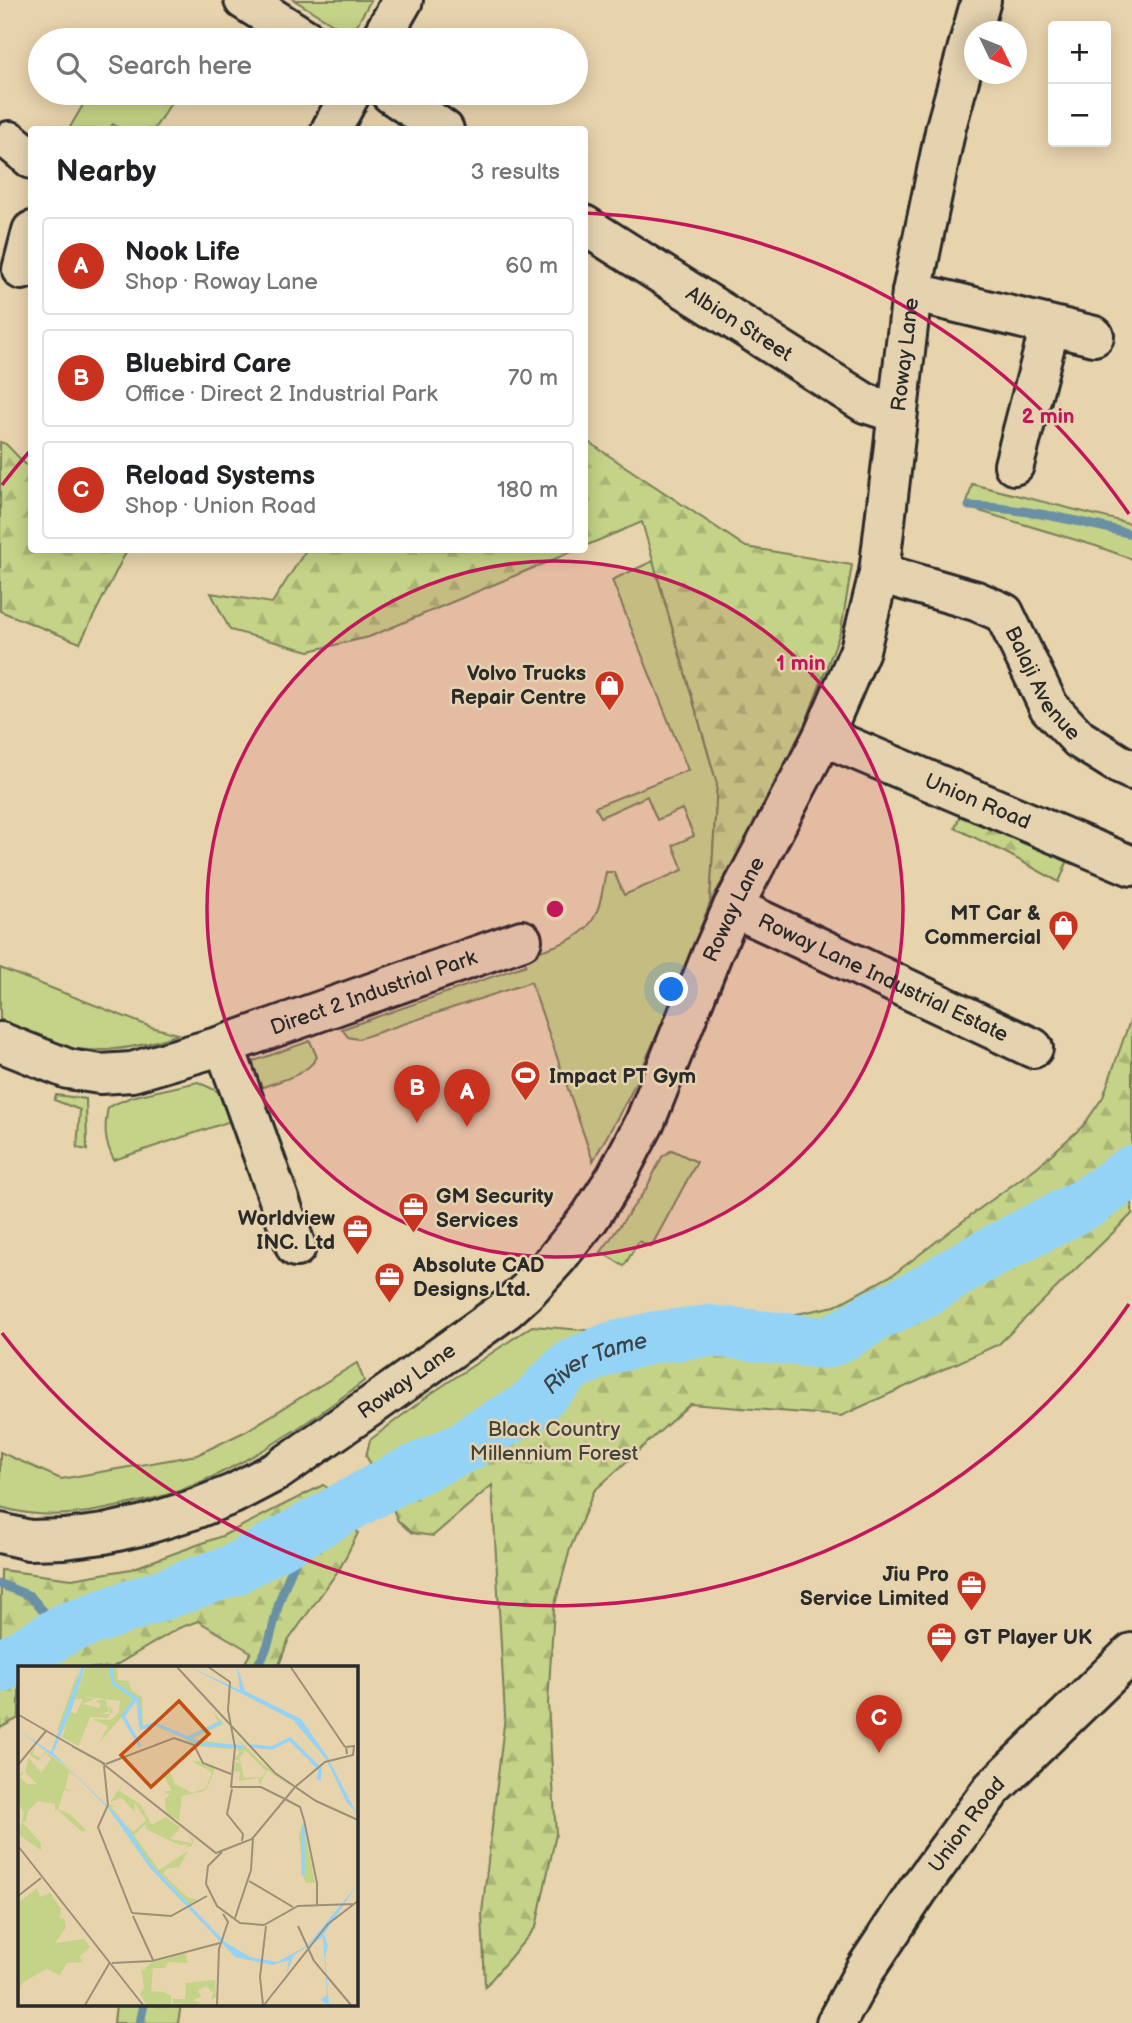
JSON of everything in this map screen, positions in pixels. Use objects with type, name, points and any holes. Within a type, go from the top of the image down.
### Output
[{"type":"street","points":[[244,0],[288,28]]},
{"type":"street","points":[[387,28],[403,0]]},
{"type":"street","name":"Roway Lane","points":[[0,1533],[29,1540],[104,1534],[180,1514],[233,1494],[276,1471],[507,1309],[551,1265],[590,1217],[616,1177],[645,1122],[733,907],[823,736],[860,650],[879,573],[912,292],[946,127],[981,0]]},
{"type":"street","points":[[333,126],[345,105]]},
{"type":"street","points":[[408,105],[438,126]]},
{"type":"street","name":"Albion Street","points":[[588,229],[865,403],[896,413]]},
{"type":"street","points":[[18,269],[28,242]]},
{"type":"street","points":[[912,292],[1094,336]]},
{"type":"street","points":[[1014,465],[1049,326]]},
{"type":"street","name":"Balaji Avenue","points":[[879,573],[976,601],[1004,613],[1049,706],[1079,739],[1132,769]]},
{"type":"street","name":"Union Road","points":[[823,736],[1132,866]]},
{"type":"street","name":"Roway Lane Industrial Estate","points":[[733,907],[1032,1048]]},
{"type":"street","name":"Direct 2 Industrial Park","points":[[0,1042],[68,1069],[100,1074],[132,1072],[224,1045],[522,940]]},
{"type":"street","points":[[224,1045],[296,1247]]},
{"type":"street","name":"Union Road","points":[[836,2023],[864,1970],[918,1890],[992,1789],[1132,1653]]},
{"type":"green space","points":[[294,0],[371,0],[355,28],[340,28]]},
{"type":"green space","points":[[83,105],[170,105],[156,126],[71,126]]},
{"type":"green space","points":[[0,442],[6,444],[28,467],[28,553],[125,553],[80,643],[0,611]]},
{"type":"green space","points":[[588,442],[746,547],[852,565],[841,630],[805,724],[771,794],[710,903],[717,784],[642,522],[588,545]]},
{"type":"green space","points":[[972,484],[1132,524],[1132,559],[966,507]]},
{"type":"green space","points":[[304,553],[569,553],[369,637],[309,651],[230,630],[211,593],[272,603]]},
{"type":"green space","points":[[653,561],[717,784],[710,903],[671,1003],[629,1097],[593,1161],[531,982],[358,1039],[348,1037],[342,1029],[526,965],[524,956],[556,946],[576,936],[592,921],[597,911],[606,872],[614,872],[624,895],[683,870],[673,845],[694,836],[682,809],[657,820],[647,796],[601,817],[595,807],[688,770],[612,580]]},
{"type":"green space","points":[[960,815],[1069,858],[1059,882],[955,828]]},
{"type":"green space","points":[[0,968],[151,1027],[178,1034],[146,1044],[111,1050],[77,1049],[44,1041],[0,1019]]},
{"type":"green space","name":"Black Country Millennium Forest","points":[[1132,1015],[1132,1214],[999,1344],[841,1416],[690,1404],[594,1491],[570,1549],[554,1608],[548,1703],[556,1834],[536,1927],[485,1987],[482,1913],[505,1716],[492,1485],[433,1536],[412,1533],[398,1521],[380,1479],[481,1415],[597,1331],[792,1315],[835,1306],[894,1274],[1037,1167],[1083,1126],[1103,1097]]},
{"type":"green space","points":[[310,1041],[317,1057],[312,1064],[292,1077],[260,1088],[251,1062]]},
{"type":"green space","points":[[198,1082],[221,1093],[234,1120],[114,1160],[106,1134],[108,1107],[131,1097]]},
{"type":"green space","points":[[56,1095],[86,1099],[87,1150],[77,1148],[80,1110],[54,1100]]},
{"type":"green space","points":[[672,1150],[697,1162],[651,1247],[639,1241],[624,1266],[601,1252],[646,1189],[662,1157]]},
{"type":"green space","points":[[532,1326],[597,1331],[481,1415],[380,1479],[366,1456],[370,1440],[429,1395]]},
{"type":"green space","points":[[357,1363],[364,1381],[344,1396],[261,1451],[184,1489],[139,1502],[79,1513],[53,1515],[0,1507],[0,1452],[61,1479],[197,1455],[246,1431]]},
{"type":"green space","points":[[323,1485],[342,1497],[358,1533],[340,1568],[288,1641],[279,1666],[243,1666],[251,1652],[198,1621],[179,1628],[114,1666],[18,1666],[18,1719],[0,1728],[1,1570],[72,1579],[131,1569],[222,1536]]},
{"type":"green space","points":[[116,2006],[181,2006],[178,2023],[114,2023]]},
{"type":"waterway","points":[[969,506],[1031,512],[1132,534]]},
{"type":"waterway","name":"River Tame","points":[[0,1667],[67,1628],[233,1570],[400,1477],[469,1445],[478,1436],[528,1408],[571,1365],[611,1348],[656,1337],[710,1331],[825,1343],[1090,1201],[1132,1171]]},
{"type":"waterway","points":[[256,1666],[268,1644],[283,1591],[310,1528]]},
{"type":"waterway","points":[[0,1584],[30,1596],[44,1612],[62,1622],[83,1623]]},
{"type":"waterway","points":[[140,2023],[144,2006]]},
{"type":"place","name":"Volvo Trucks Repair Centre","points":[[609,712]]},
{"type":"place","name":"MT Car & Commercial","points":[[1064,952]]},
{"type":"place","name":"Impact PT Gym","points":[[526,1103]]},
{"type":"place","name":"Bluebird Care","points":[[417,1123]]},
{"type":"place","name":"Nook Life","points":[[467,1127]]},
{"type":"place","name":"GM Security Services","points":[[413,1235]]},
{"type":"place","name":"Worldview INC. Ltd","points":[[358,1257]]},
{"type":"place","name":"Absolute CAD Designs Ltd.","points":[[390,1304]]},
{"type":"place","name":"Jiu Pro Service Limited","points":[[972,1613]]},
{"type":"place","name":"GT Player UK","points":[[941,1664]]},
{"type":"place","name":"Reload Systems","points":[[879,1753]]}]
